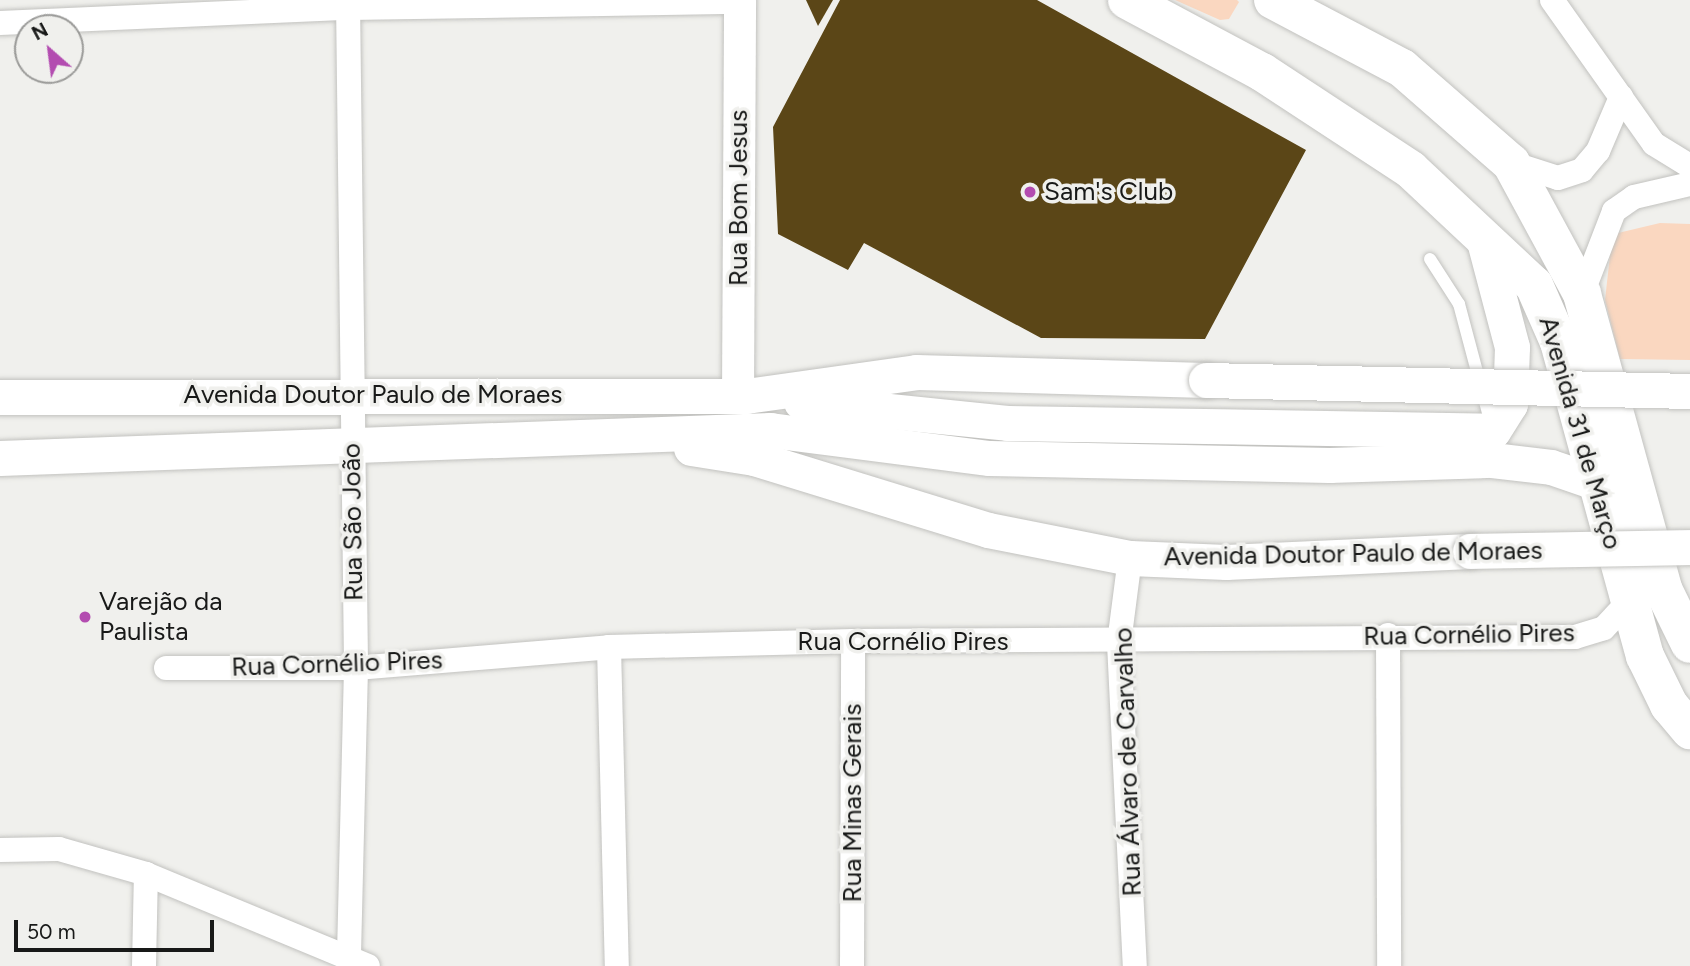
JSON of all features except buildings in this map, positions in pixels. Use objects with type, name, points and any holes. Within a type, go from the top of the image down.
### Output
[{"type":"main road","name":"Avenida 31 de Março","points":[[1126,0],[1262,72],[1410,170],[1534,285],[1559,342],[1628,602],[1669,705],[1690,730]]},
{"type":"main road","name":"Avenida 31 de Março","points":[[1273,0],[1402,68],[1511,163],[1582,294],[1663,589],[1690,644]]},
{"type":"main road","points":[[1483,237],[1512,347],[1510,404],[1493,431]]},
{"type":"main road","name":"Avenida Doutor Paulo de Moraes","points":[[742,396],[916,372],[1690,391]]},
{"type":"main road","name":"Avenida Doutor Paulo de Moraes","points":[[0,397],[350,393],[742,396],[1007,423],[1493,431]]},
{"type":"main road","name":"Avenida Doutor Paulo de Moraes","points":[[0,458],[352,443],[770,430],[989,458],[1492,460],[1551,467],[1595,482]]},
{"type":"main road","name":"Avenida Doutor Paulo de Moraes","points":[[612,436],[754,458],[988,530],[1130,558],[1226,562],[1470,551],[1690,547]]},
{"type":"street","points":[[1552,0],[1654,144],[1690,166]]},
{"type":"street","points":[[0,23],[348,4],[740,1]]},
{"type":"street","name":"Rua Bom Jesus","points":[[740,1],[742,396]]},
{"type":"street","name":"Rua São João","points":[[348,4],[350,393],[359,963]]},
{"type":"street","points":[[1511,163],[1558,178],[1582,170],[1598,151],[1621,97]]},
{"type":"street","points":[[1582,294],[1614,211],[1634,197],[1690,184]]},
{"type":"street","name":"Rua Álvaro de Carvalho","points":[[1130,558],[1119,643],[1135,966]]},
{"type":"street","name":"Rua Cornélio Pires","points":[[166,668],[356,668],[609,647],[853,641],[1119,643],[1388,635],[1575,637],[1604,628],[1628,602]]},
{"type":"street","points":[[1388,635],[1389,966]]},
{"type":"street","name":"Rua Minas Gerais","points":[[852,966],[853,641]]},
{"type":"street","points":[[609,647],[617,966]]},
{"type":"street","points":[[0,850],[59,849],[146,873],[359,963]]},
{"type":"street","points":[[144,966],[146,873]]},
{"type":"lane","points":[[1430,259],[1460,304],[1493,431]]},
{"type":"shaded area","points":[[1175,0],[1239,2],[1229,19],[1220,20]]},
{"type":"shaded area","points":[[1660,223],[1690,224],[1690,360],[1620,359],[1605,300],[1611,247],[1618,233]]},
{"type":"place","name":"Sam's Club","points":[[1030,192]]},
{"type":"place","name":"Varejão da Paulista","points":[[85,617]]}]
